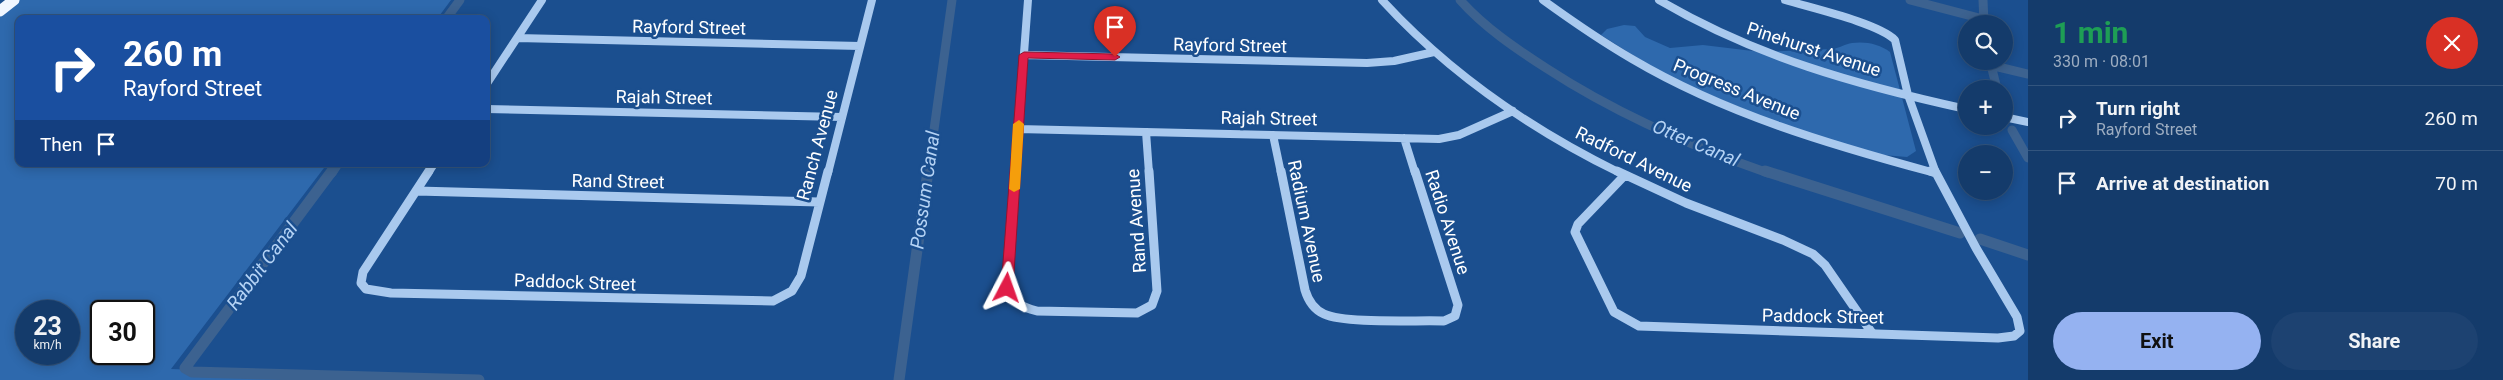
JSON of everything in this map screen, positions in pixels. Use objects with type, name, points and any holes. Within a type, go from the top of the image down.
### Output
[{"type":"main road","points":[[0,3],[4,0]]},
{"type":"main road","points":[[0,11],[14,0]]},
{"type":"street","points":[[490,79],[542,0]]},
{"type":"street","name":"Ranch Avenue","points":[[790,295],[801,276],[872,0]]},
{"type":"street","points":[[1018,129],[1028,0]]},
{"type":"street","name":"Radford Avenue","points":[[1382,0],[1434,52],[1512,111],[1562,141],[1625,175],[1685,203],[1814,254],[1825,265],[1872,333]]},
{"type":"street","name":"Progress Avenue","points":[[1543,0],[1588,34],[1621,54],[1706,97],[1800,133],[1936,173]]},
{"type":"street","name":"Pinehurst Avenue","points":[[1659,0],[1701,24],[1774,56],[1831,75],[1958,107]]},
{"type":"street","points":[[1785,0],[1889,34],[1895,40],[1908,95],[1936,173]]},
{"type":"street","name":"Rayford Street","points":[[517,38],[860,46]]},
{"type":"street","name":"Rayford Street","points":[[1024,55],[1367,63],[1394,61],[1434,52]]},
{"type":"street","name":"Rajah Street","points":[[490,109],[842,117]]},
{"type":"street","name":"Rajah Street","points":[[1018,129],[1404,138],[1449,137],[1512,111]]},
{"type":"street","points":[[2013,119],[2028,122]]},
{"type":"street","name":"Rand Avenue","points":[[1018,129],[1007,288],[1013,303],[1023,308],[1037,311],[1137,313],[1152,306],[1156,299],[1157,291],[1146,132]]},
{"type":"street","name":"Radium Avenue","points":[[1273,135],[1305,290],[1307,298],[1316,311],[1329,317],[1343,319],[1422,322],[1444,321],[1455,316]]},
{"type":"street","name":"Radio Avenue","points":[[1404,138],[1454,290],[1458,305],[1455,316]]},
{"type":"street","points":[[417,191],[432,167]]},
{"type":"street","name":"Paddock Street","points":[[1625,175],[1578,224],[1575,232],[1614,312],[1639,326],[1998,338],[2014,336],[2020,331],[2017,317],[1976,248],[1936,173]]},
{"type":"street","name":"Paddock Street","points":[[417,191],[363,272],[362,283],[366,289],[377,292],[767,303],[790,295]]},
{"type":"street","name":"Rand Street","points":[[417,191],[819,202]]},
{"type":"shaded area","points":[[18,0],[451,0],[440,15],[15,15],[15,167],[325,167],[171,369],[475,380],[0,380],[0,14]]},
{"type":"shaded area","points":[[1624,25],[1635,26],[1645,37],[1670,48],[1703,45],[1761,52],[1832,49],[1857,42],[1882,47],[1890,52],[1916,151],[1907,157],[1883,155],[1829,144],[1671,79],[1601,35],[1607,29]]},
{"type":"waterway","name":"Rabbit Canal","points":[[449,15],[460,0]]},
{"type":"waterway","name":"Possum Canal","points":[[928,173],[952,0]]},
{"type":"waterway","name":"Otter Canal","points":[[1460,0],[1479,19],[1511,45],[1599,100],[1682,140],[1768,173]]},
{"type":"waterway","points":[[1910,0],[1968,15]]},
{"type":"waterway","points":[[1983,0],[1984,15]]},
{"type":"waterway","points":[[1992,70],[1995,80]]},
{"type":"waterway","points":[[2011,70],[2028,74]]},
{"type":"waterway","points":[[2013,132],[2028,158]]},
{"type":"waterway","name":"Rabbit Canal","points":[[332,173],[336,167]]},
{"type":"waterway","points":[[332,171],[185,368],[192,372],[479,380]]},
{"type":"waterway","name":"Possum Canal","points":[[899,380],[928,171]]},
{"type":"waterway","name":"Otter Canal","points":[[1765,171],[1960,233]]},
{"type":"waterway","name":"Otter Canal","points":[[1980,239],[2028,255]]},
{"type":"slow traffic","points":[[1014,189],[1019,124]]},
{"type":"route","points":[[1007,288],[1024,55],[1115,57]]}]
